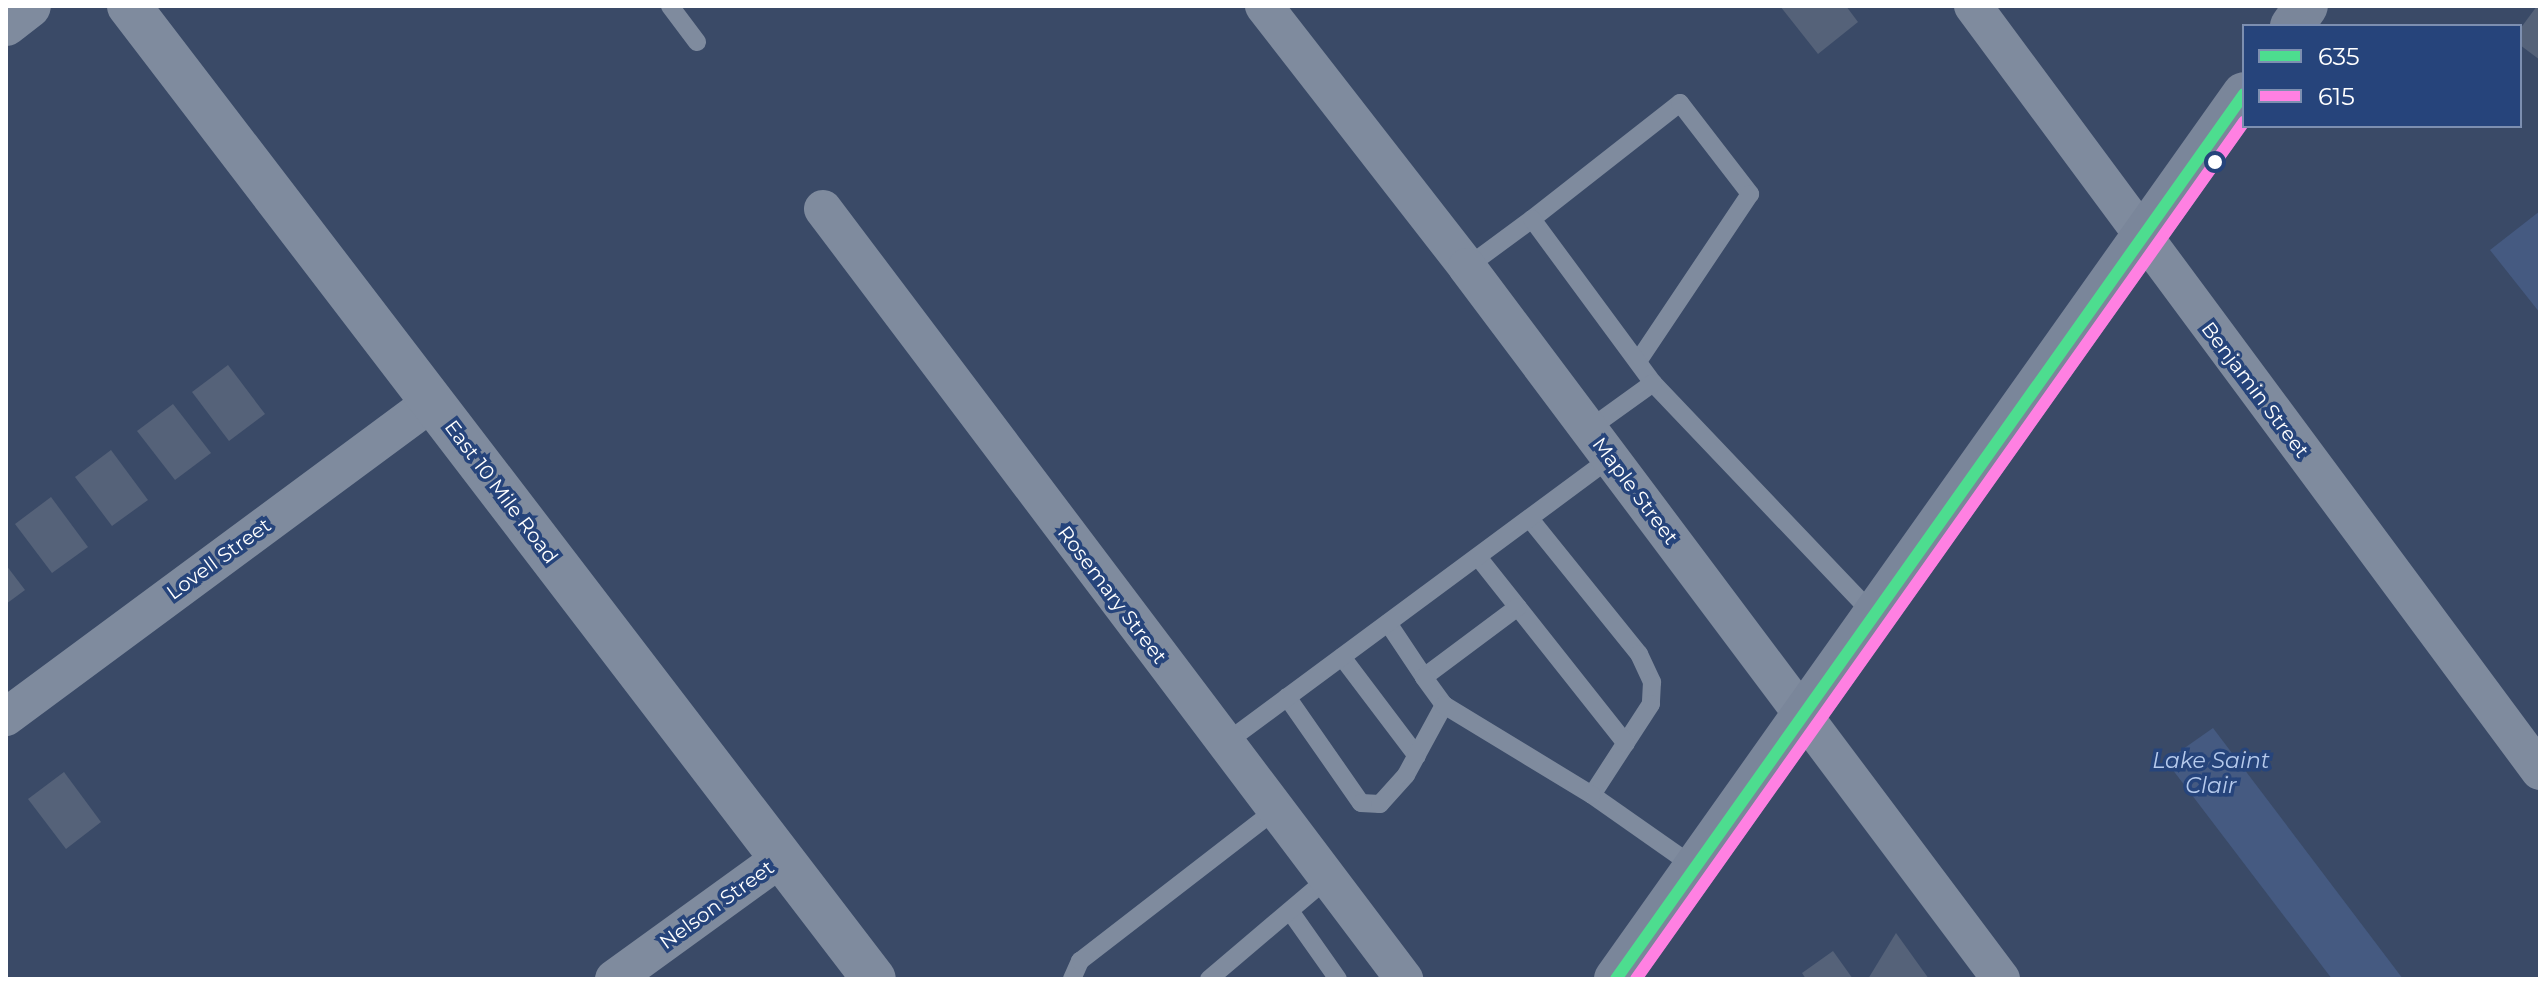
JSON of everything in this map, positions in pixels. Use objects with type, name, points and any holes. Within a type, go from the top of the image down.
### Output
[{"type":"main road","points":[[2293,24],[2306,6]]},
{"type":"main road","points":[[1616,979],[1872,613],[2242,97]]},
{"type":"street","points":[[6,24],[29,6]]},
{"type":"street","name":"East 10 Mile Road","points":[[129,6],[874,979]]},
{"type":"street","name":"Maple Street","points":[[1264,6],[1467,267],[2001,979]]},
{"type":"street","name":"Benjamin Street","points":[[1973,6],[2079,143],[2142,240],[2540,771]]},
{"type":"street","name":"Rosemary Street","points":[[823,209],[1274,811],[1404,979]]},
{"type":"street","name":"Lovell Street","points":[[6,717],[432,402]]},
{"type":"street","name":"Nelson Street","points":[[614,979],[781,858]]},
{"type":"lane","points":[[670,6],[697,42]]},
{"type":"lane","points":[[1467,267],[1680,103],[1750,194],[1638,361]]},
{"type":"lane","points":[[1532,219],[1653,383],[1872,613]]},
{"type":"lane","points":[[1224,744],[1530,519],[1653,383]]},
{"type":"lane","points":[[1530,519],[1639,654],[1652,682],[1651,704],[1592,795]]},
{"type":"lane","points":[[1478,557],[1626,744]]},
{"type":"lane","points":[[1424,677],[1518,607]]},
{"type":"lane","points":[[1388,623],[1444,705],[1592,795],[1695,867]]},
{"type":"lane","points":[[1342,657],[1417,756]]},
{"type":"lane","points":[[1287,697],[1361,803],[1380,804],[1417,756],[1444,705]]},
{"type":"lane","points":[[1072,979],[1080,961],[1274,811]]},
{"type":"lane","points":[[1209,979],[1327,879]]},
{"type":"lane","points":[[1290,911],[1338,979]]},
{"type":"water","points":[[2540,211],[2540,313],[2490,250]]},
{"type":"water","name":"Lake Saint Clair","points":[[2213,728],[2403,979],[2332,979],[2166,761]]},
{"type":"building","points":[[1780,6],[1846,6],[1858,22],[1818,54]]},
{"type":"building","points":[[2540,6],[2540,60],[2522,46],[2522,26]]},
{"type":"building","points":[[228,365],[265,414],[229,441],[192,392]]},
{"type":"building","points":[[173,404],[211,453],[175,480],[137,431]]},
{"type":"building","points":[[111,450],[148,500],[112,526],[75,477]]},
{"type":"building","points":[[51,497],[88,547],[52,573],[15,524]]},
{"type":"building","points":[[6,565],[25,590],[6,604]]},
{"type":"building","points":[[64,772],[101,822],[66,849],[28,799]]},
{"type":"building","points":[[1896,933],[1929,979],[1868,979]]},
{"type":"building","points":[[1833,951],[1853,979],[1806,979],[1802,973]]},
{"type":"transit line","name":"635","points":[[1616,979],[2242,97]]},
{"type":"transit line","name":"615","points":[[1636,979],[2242,125]]}]
